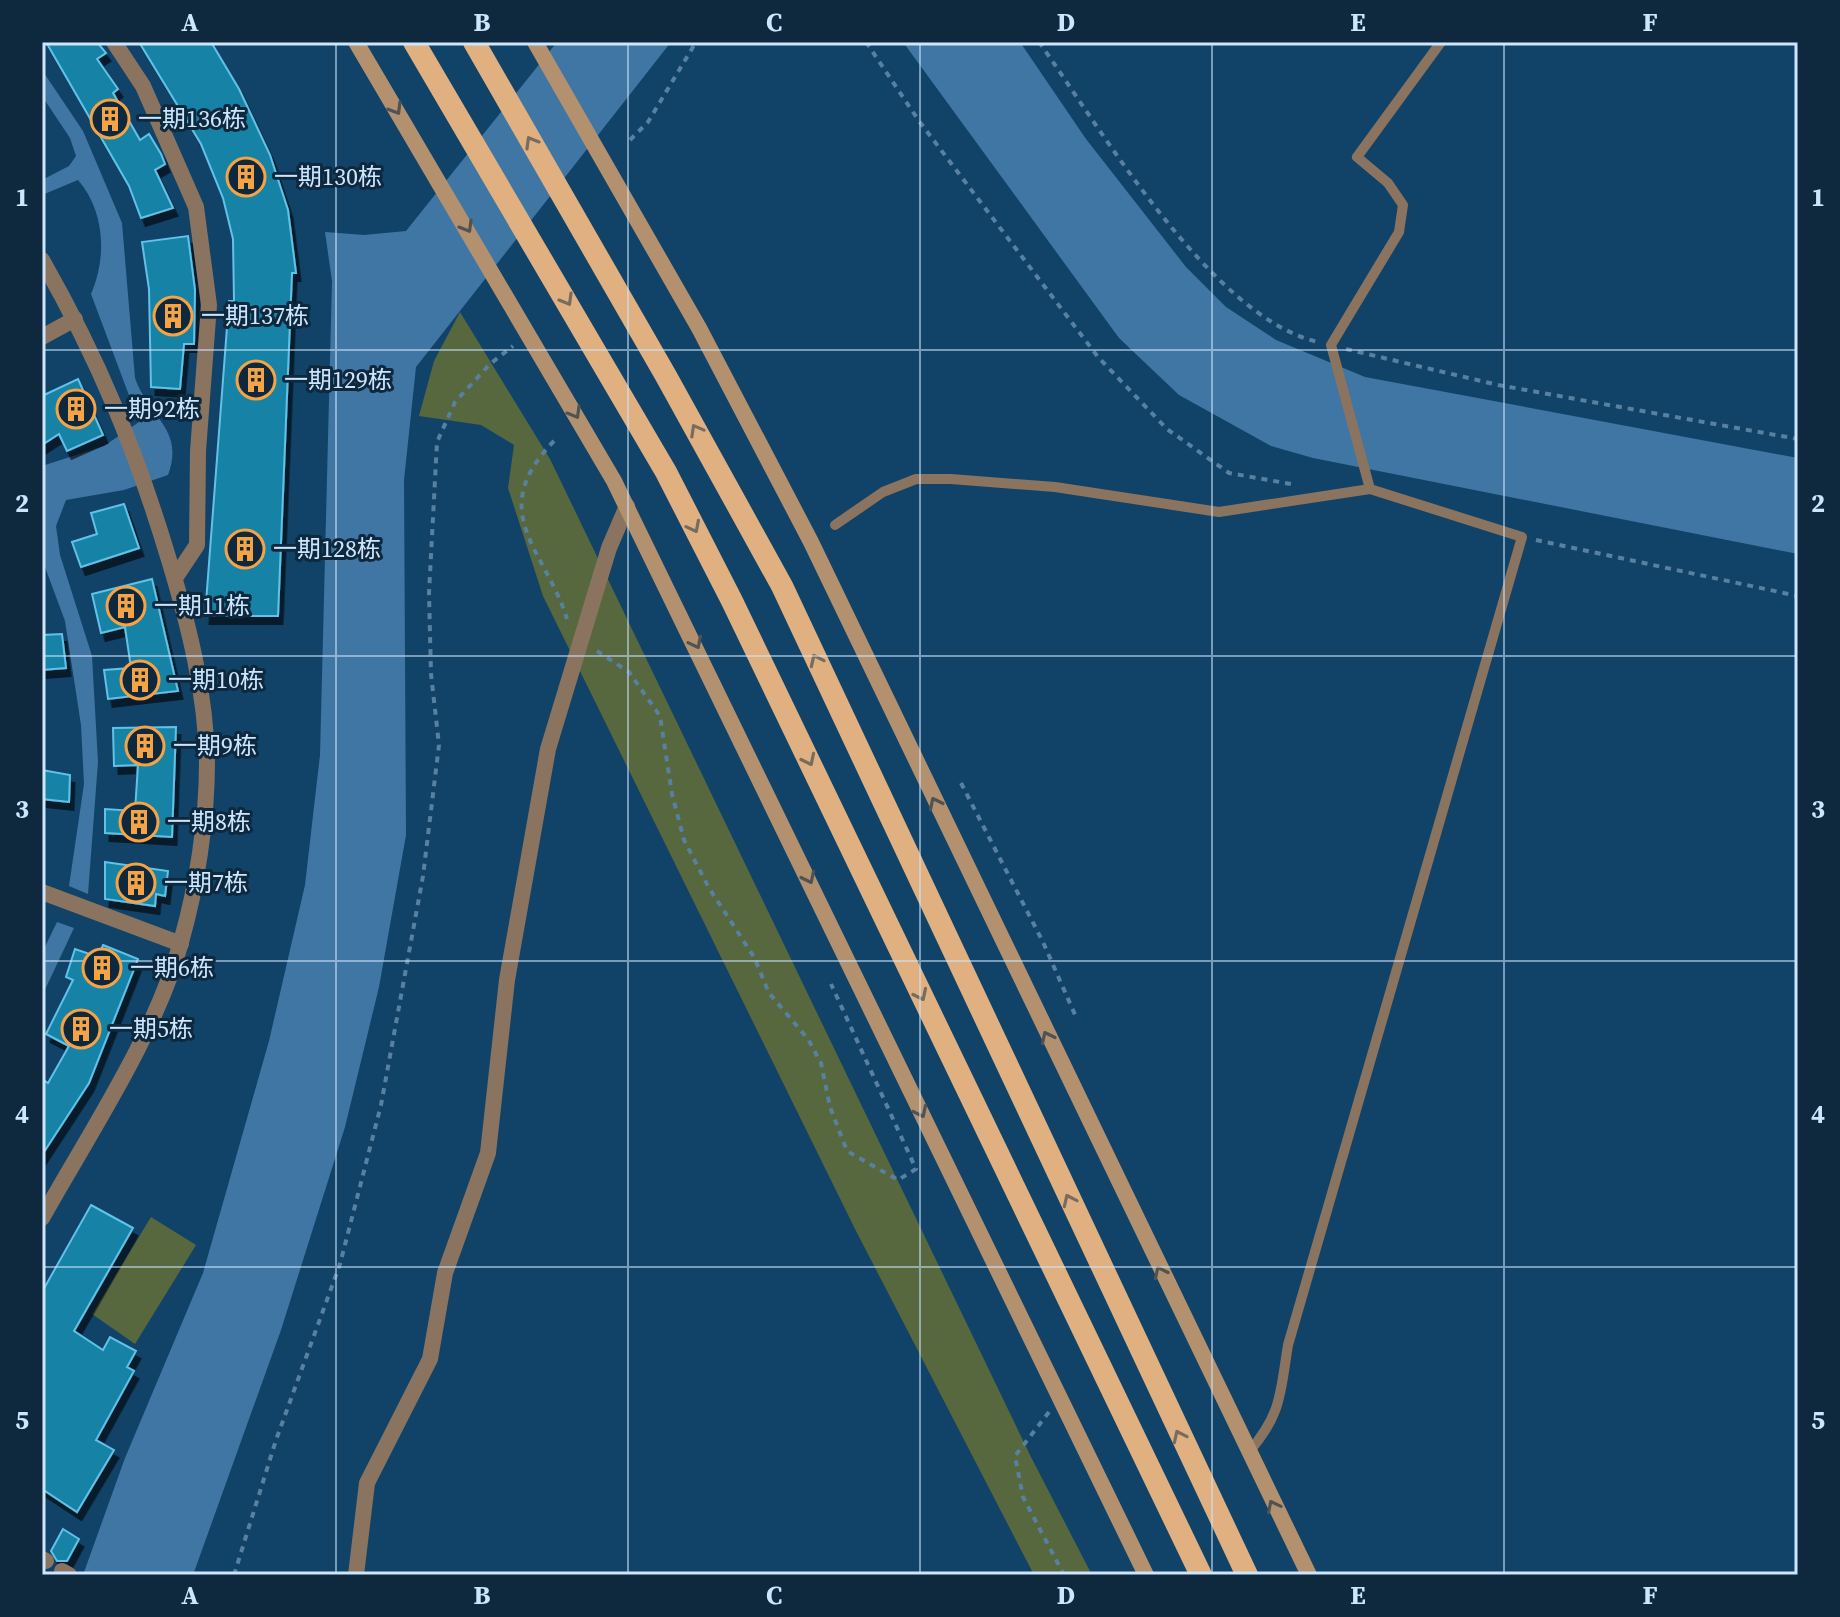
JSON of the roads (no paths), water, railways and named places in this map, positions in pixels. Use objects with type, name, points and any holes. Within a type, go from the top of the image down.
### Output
[{"type":"highway","points":[[405,42],[473,140]]},
{"type":"highway","points":[[414,42],[666,472],[732,601],[1201,1575]]},
{"type":"highway","points":[[474,42],[782,586],[1247,1575]]},
{"type":"main road","points":[[356,42],[440,180],[627,506],[1146,1575]]},
{"type":"main road","points":[[539,48],[699,328],[811,542],[1309,1575]]},
{"type":"street","points":[[114,42],[143,86],[196,207],[209,305],[198,451],[197,545],[175,578]]},
{"type":"street","points":[[42,260],[75,319],[126,426],[149,491],[175,578],[200,689],[207,763],[200,851],[181,944],[148,1024],[42,1218]]},
{"type":"street","points":[[42,337],[75,319]]},
{"type":"street","points":[[356,1575],[367,1483],[430,1359],[445,1273],[488,1153],[507,980],[548,749],[609,548],[627,506]]},
{"type":"street","points":[[42,892],[181,944]]},
{"type":"lane","points":[[1370,489],[1368,472],[1331,345],[1399,232],[1403,205],[1388,183],[1357,157],[1441,42]]},
{"type":"lane","points":[[835,525],[883,492],[916,479],[1055,487],[1219,512],[1370,489],[1522,537],[1293,1329],[1277,1411],[1269,1429],[1248,1453]]},
{"type":"water","points":[[557,42],[671,42],[416,367],[404,480],[406,835],[379,987],[345,1127],[281,1330],[193,1575],[83,1575],[125,1458],[203,1273],[269,1041],[305,885],[320,755],[332,281],[325,232],[364,235],[406,231]]},
{"type":"water","points":[[903,42],[1020,42],[1086,139],[1186,267],[1226,307],[1276,340],[1365,377],[1798,458],[1798,554],[1313,458],[1271,446],[1179,395],[1119,338]]},
{"type":"water","points":[[42,70],[83,131],[122,223],[135,378],[169,435],[172,446],[168,475],[124,490],[66,500],[56,526],[60,555],[92,656],[98,762],[88,894],[69,886],[84,784],[81,725],[65,621],[42,559],[42,466],[104,446],[139,422],[91,294],[101,250],[94,206],[78,180],[42,195],[42,180],[69,166],[76,156],[70,138],[42,96]]},
{"type":"water","points":[[57,922],[74,928],[42,996],[42,953]]},
{"type":"place","name":"一期136栋","points":[[110,119]]},
{"type":"place","name":"一期130栋","points":[[246,177]]},
{"type":"place","name":"一期137栋","points":[[173,316]]},
{"type":"place","name":"一期129栋","points":[[256,380]]},
{"type":"place","name":"一期92栋","points":[[76,409]]},
{"type":"place","name":"一期128栋","points":[[245,549]]},
{"type":"place","name":"一期11栋","points":[[126,606]]},
{"type":"place","name":"一期10栋","points":[[140,680]]},
{"type":"place","name":"一期9栋","points":[[145,746]]},
{"type":"place","name":"一期8栋","points":[[139,822]]},
{"type":"place","name":"一期7栋","points":[[136,883]]},
{"type":"place","name":"一期6栋","points":[[102,968]]},
{"type":"place","name":"一期5栋","points":[[81,1029]]}]
